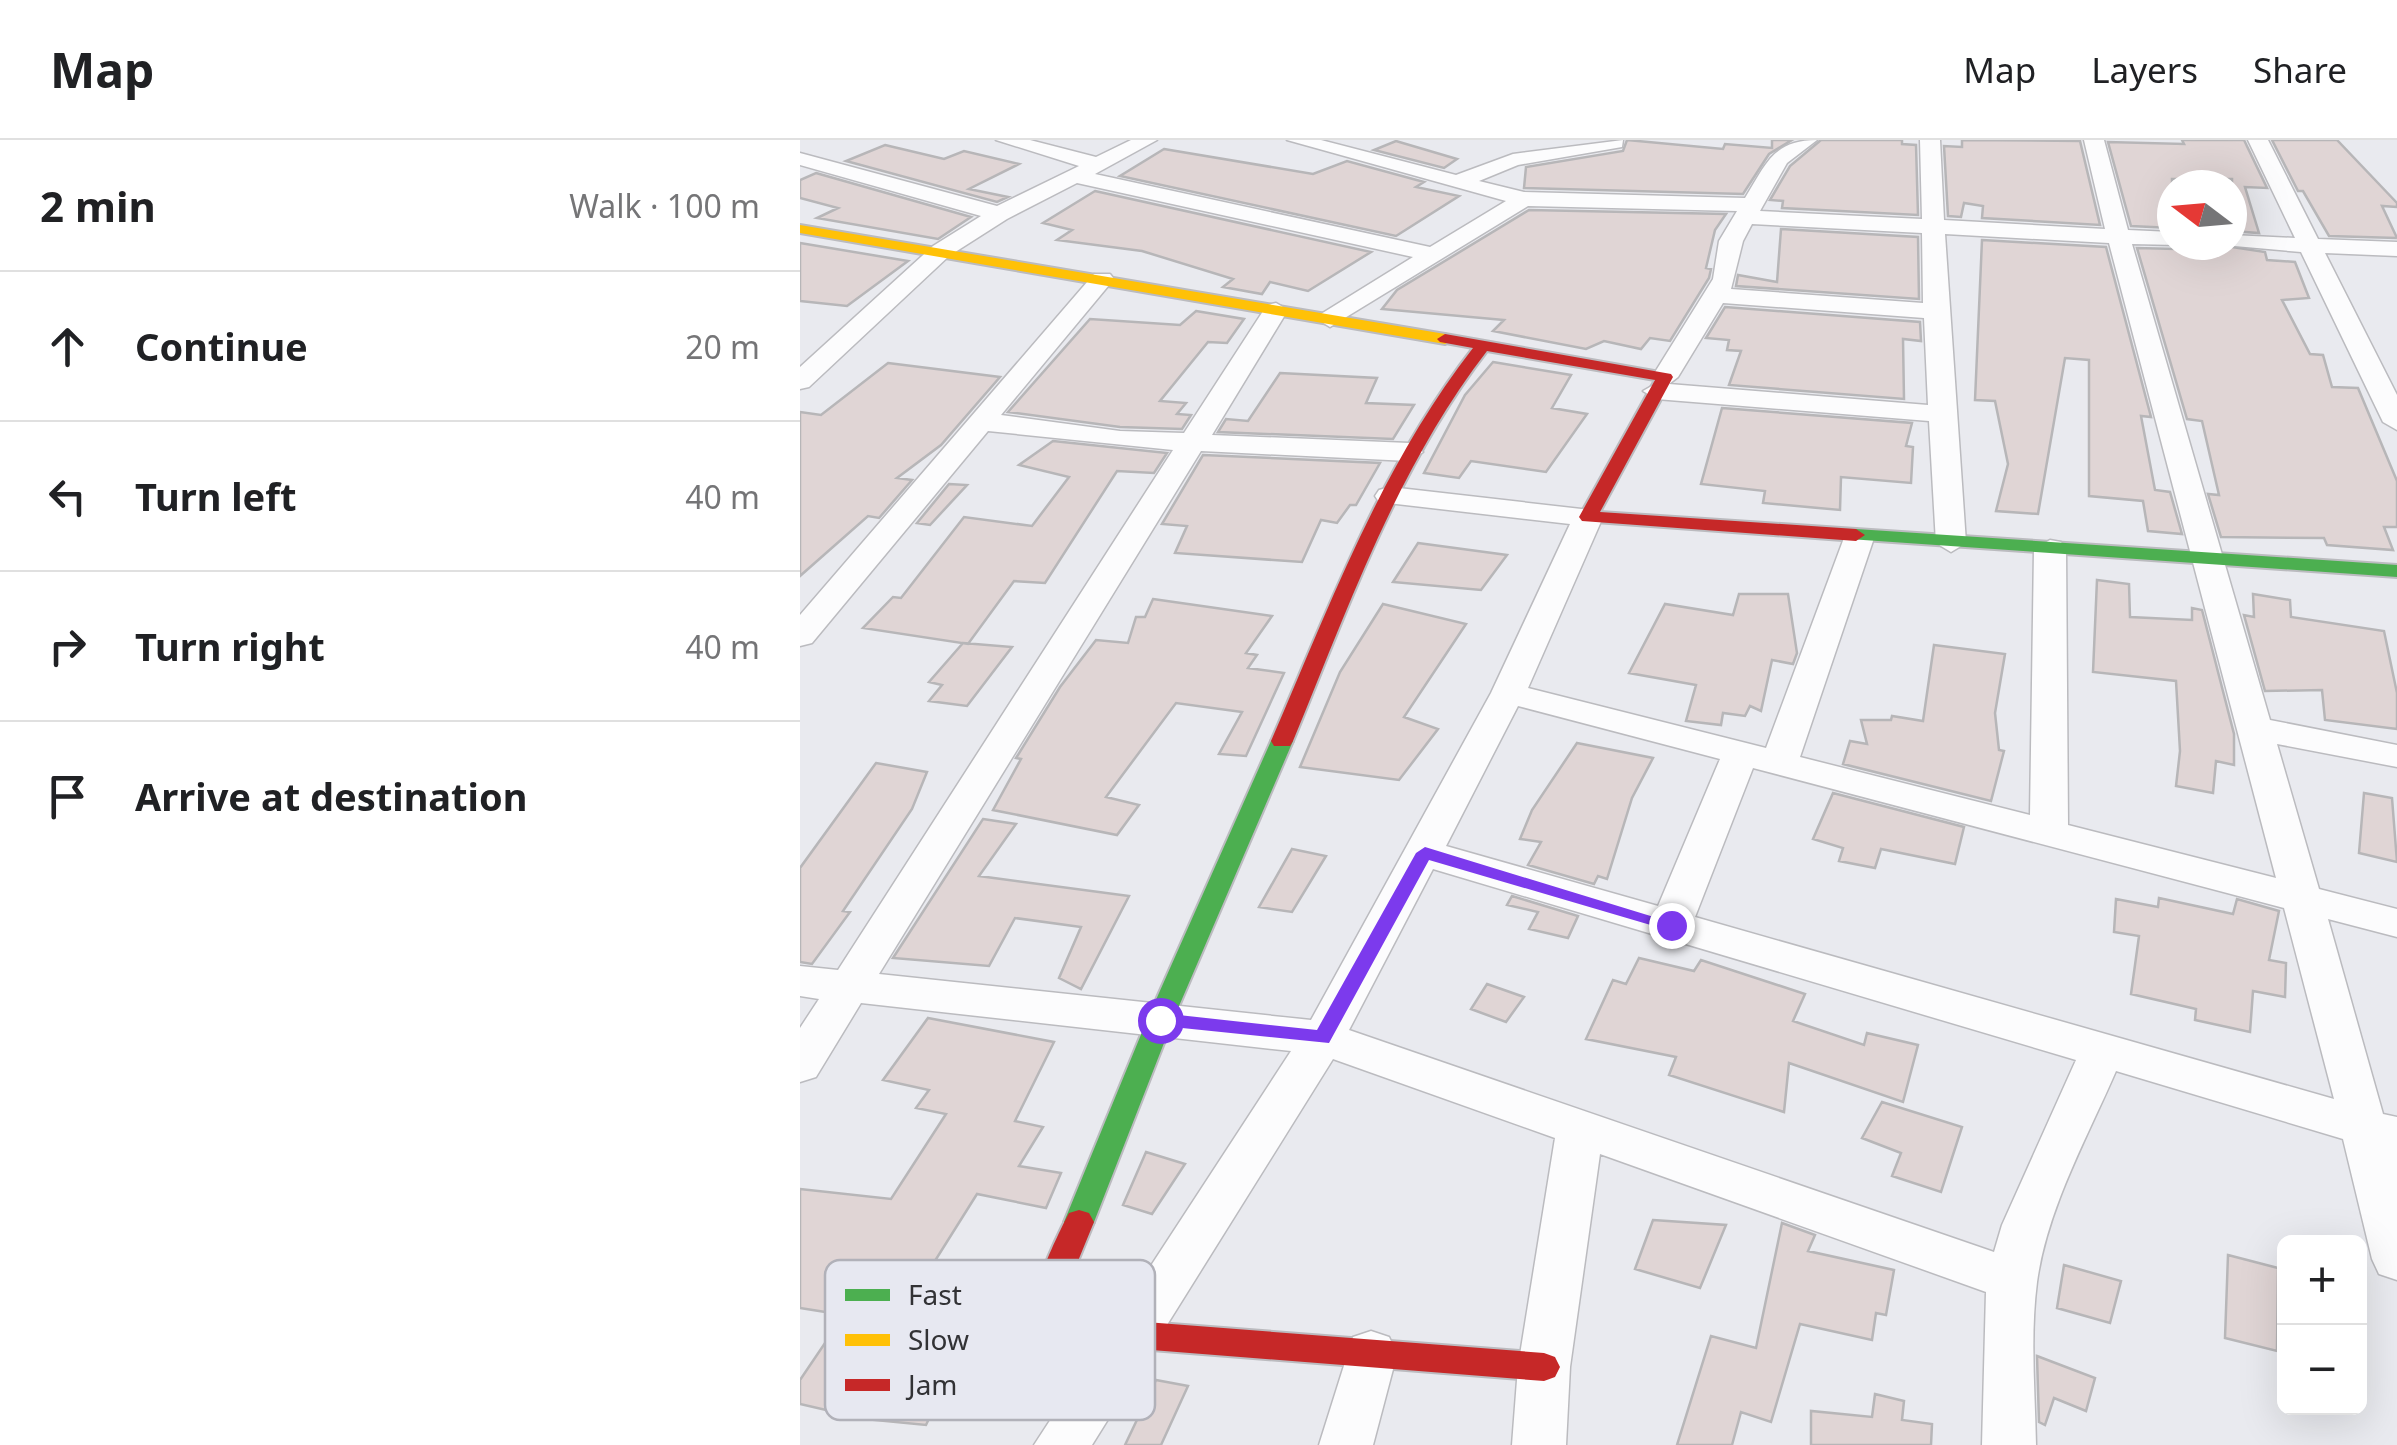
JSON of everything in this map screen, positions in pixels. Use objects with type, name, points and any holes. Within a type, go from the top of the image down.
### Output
[{"type":"street","points":[[1006,140],[1098,164]]},
{"type":"street","points":[[800,380],[941,252],[998,214],[1147,140]]},
{"type":"street","points":[[1297,140],[1327,143],[1454,183],[1524,199],[2157,238]]},
{"type":"street","points":[[1155,1295],[1322,1038],[1508,693],[1588,517],[1660,384],[1728,272],[1728,250],[1782,149],[1807,140]]},
{"type":"street","points":[[1930,140],[1950,543]]},
{"type":"street","points":[[2094,140],[2206,560],[2304,898],[2381,1131],[2397,1259]]},
{"type":"street","points":[[2258,140],[2397,422]]},
{"type":"street","points":[[1454,183],[1513,160],[1616,142]]},
{"type":"street","points":[[1593,202],[1616,142]]},
{"type":"street","points":[[801,160],[836,146]]},
{"type":"street","points":[[801,160],[998,214]]},
{"type":"street","points":[[1074,176],[1430,254]]},
{"type":"street","points":[[1330,319],[1524,199]]},
{"type":"street","points":[[800,229],[1483,346],[1660,384],[1942,414]]},
{"type":"street","points":[[2247,243],[2397,249]]},
{"type":"street","points":[[800,636],[1102,279]]},
{"type":"street","points":[[1714,296],[1936,311]]},
{"type":"street","points":[[800,1066],[1276,310]]},
{"type":"street","points":[[1063,1260],[1160,1020],[1409,452],[1446,389],[1483,346]]},
{"type":"street","points":[[800,350],[830,352]]},
{"type":"street","points":[[981,422],[1189,443],[1409,452]]},
{"type":"street","points":[[1390,496],[1588,517],[1859,538],[2397,571]]},
{"type":"street","points":[[1779,764],[1859,538]]},
{"type":"street","points":[[2050,549],[2050,832]]},
{"type":"street","points":[[1508,693],[2397,923]]},
{"type":"street","points":[[2256,729],[2397,756]]},
{"type":"street","points":[[1671,925],[1740,754]]},
{"type":"street","points":[[1425,853],[2381,1131]]},
{"type":"street","points":[[800,982],[1322,1038],[2012,1280]]},
{"type":"street","points":[[2010,1445],[2007,1337],[2012,1280],[2026,1225],[2102,1052]]},
{"type":"street","points":[[1539,1445],[1544,1368],[1580,1129]]},
{"type":"street","points":[[1155,1339],[1544,1368]]},
{"type":"street","points":[[1346,1445],[1371,1354]]},
{"type":"street","points":[[1061,1445],[1077,1420]]},
{"type":"building","points":[[1627,140],[1723,149],[1725,144],[1772,148],[1772,140],[1792,140],[1769,154],[1743,194],[1524,188],[1526,167],[1623,151]]},
{"type":"building","points":[[1821,140],[1902,140],[1902,144],[1916,145],[1918,215],[1782,208],[1783,201],[1770,200],[1790,166]]},
{"type":"building","points":[[1962,140],[2080,141],[2100,225],[1982,218],[1983,206],[1964,203],[1961,217],[1948,216],[1944,146],[1962,147]]},
{"type":"building","points":[[2182,140],[2244,140],[2267,188],[2247,187],[2247,170],[2157,170],[2157,227],[2131,226],[2108,142],[2184,144]]},
{"type":"building","points":[[2272,140],[2337,140],[2397,203],[2397,207],[2382,206],[2397,238],[2329,236],[2303,191],[2298,191]]},
{"type":"building","points":[[1396,141],[1457,159],[1444,168],[1374,150]]},
{"type":"building","points":[[885,145],[944,159],[964,151],[1019,164],[969,189],[1008,197],[997,202],[846,161]]},
{"type":"building","points":[[1164,149],[1313,174],[1347,161],[1424,182],[1416,187],[1459,196],[1396,236],[1120,176]]},
{"type":"building","points":[[816,173],[971,217],[938,239],[817,218],[838,208],[800,198],[800,180]]},
{"type":"building","points":[[1095,191],[1371,252],[1308,291],[1270,282],[1262,294],[1223,287],[1233,279],[1142,251],[1057,240],[1072,230],[1043,223]]},
{"type":"building","points":[[2247,194],[2259,233],[2247,232]]},
{"type":"building","points":[[1529,210],[1726,214],[1715,230],[1706,268],[1711,269],[1709,278],[1670,341],[1650,338],[1641,349],[1604,341],[1586,349],[1493,331],[1504,320],[1382,309],[1397,290]]},
{"type":"building","points":[[1781,229],[1918,237],[1919,299],[1736,286],[1738,275],[1777,282]]},
{"type":"building","points":[[1982,240],[2106,247],[2151,417],[2141,416],[2155,490],[2170,492],[2182,534],[2148,531],[2143,501],[2089,496],[2089,360],[2065,358],[2038,514],[1996,511],[2008,464],[1995,401],[1975,400]]},
{"type":"building","points":[[800,243],[908,261],[847,306],[800,301]]},
{"type":"building","points":[[2137,248],[2157,249],[2157,260],[2247,260],[2247,249],[2265,252],[2267,260],[2295,262],[2309,298],[2282,300],[2310,354],[2323,355],[2332,387],[2358,388],[2397,481],[2397,527],[2384,527],[2393,550],[2327,545],[2324,538],[2221,537],[2208,494],[2219,495],[2202,421],[2187,419]]},
{"type":"building","points":[[1725,307],[1920,322],[1921,341],[1903,339],[1904,399],[1729,385],[1741,351],[1727,350],[1729,340],[1706,338]]},
{"type":"building","points":[[1196,311],[1244,319],[1227,343],[1208,342],[1160,401],[1186,403],[1177,414],[1191,415],[1182,429],[1120,427],[1008,412],[1090,319],[1180,325]]},
{"type":"building","points":[[1493,362],[1571,375],[1552,408],[1587,414],[1546,472],[1471,461],[1459,478],[1424,473],[1465,395]]},
{"type":"building","points":[[888,363],[1000,377],[941,445],[897,478],[912,480],[879,518],[868,516],[800,576],[800,412],[821,415]]},
{"type":"building","points":[[1280,373],[1377,378],[1366,403],[1414,405],[1393,439],[1218,432],[1226,419],[1248,421]]},
{"type":"building","points":[[1722,408],[1912,423],[1906,446],[1913,447],[1911,483],[1841,477],[1840,510],[1763,503],[1765,491],[1701,484]]},
{"type":"building","points":[[1053,441],[1167,453],[1154,473],[1117,471],[1045,583],[1014,581],[968,644],[863,628],[893,597],[901,598],[964,517],[1032,526],[1069,477],[1019,465]]},
{"type":"building","points":[[1203,455],[1380,463],[1356,505],[1350,505],[1337,523],[1321,520],[1302,562],[1175,553],[1187,526],[1162,524]]},
{"type":"building","points":[[949,484],[967,485],[930,525],[917,523]]},
{"type":"building","points":[[1418,543],[1507,555],[1481,590],[1393,582]]},
{"type":"building","points":[[2097,580],[2129,584],[2130,617],[2192,620],[2192,608],[2202,610],[2234,734],[2234,765],[2216,761],[2213,793],[2176,786],[2180,751],[2176,681],[2093,672]]},
{"type":"building","points":[[1739,594],[1788,594],[1797,653],[1793,664],[1772,660],[1761,711],[1750,706],[1745,716],[1723,713],[1721,725],[1686,721],[1696,685],[1629,673],[1665,604],[1733,615]]},
{"type":"building","points":[[2253,594],[2290,600],[2291,617],[2384,631],[2397,693],[2397,729],[2325,720],[2322,690],[2265,691],[2244,615],[2254,617]]},
{"type":"building","points":[[1153,599],[1272,616],[1246,653],[1257,655],[1248,668],[1284,673],[1246,756],[1219,754],[1242,712],[1176,703],[1106,797],[1139,805],[1117,835],[993,810],[1021,759],[1016,758],[1060,687],[1096,640],[1128,643],[1136,617],[1145,617]]},
{"type":"building","points":[[1383,604],[1466,624],[1404,717],[1438,729],[1399,780],[1300,767],[1340,672]]},
{"type":"building","points":[[963,643],[1012,647],[967,706],[929,701],[942,685],[929,682]]},
{"type":"building","points":[[1934,645],[2005,654],[1995,713],[1999,750],[2004,751],[1991,801],[1843,764],[1850,741],[1867,744],[1861,720],[1891,720],[1892,716],[1923,721]]},
{"type":"building","points":[[1577,743],[1653,758],[1632,798],[1607,879],[1598,876],[1594,884],[1528,865],[1541,842],[1520,839],[1532,810]]},
{"type":"building","points":[[876,763],[927,772],[912,809],[843,911],[850,912],[812,964],[800,962],[800,868]]},
{"type":"building","points":[[1833,793],[1964,827],[1955,864],[1881,849],[1875,868],[1839,861],[1843,848],[1813,839]]},
{"type":"building","points":[[2364,793],[2392,798],[2397,862],[2359,853]]},
{"type":"building","points":[[983,819],[1016,824],[979,876],[1129,896],[1081,989],[1059,978],[1081,927],[1015,918],[989,966],[893,958]]},
{"type":"building","points":[[1292,849],[1326,856],[1292,912],[1259,907]]},
{"type":"building","points":[[1512,896],[1578,916],[1568,938],[1529,929],[1538,912],[1507,905]]},
{"type":"building","points":[[2159,898],[2233,914],[2237,899],[2279,911],[2269,960],[2286,963],[2285,997],[2253,991],[2250,1032],[2195,1020],[2196,1009],[2131,994],[2139,936],[2114,932],[2116,899],[2158,907]]},
{"type":"building","points":[[1639,958],[1694,971],[1701,960],[1805,994],[1793,1021],[1864,1045],[1867,1033],[1918,1045],[1903,1102],[1789,1063],[1784,1112],[1669,1075],[1676,1057],[1586,1039],[1613,980],[1626,984]]},
{"type":"building","points":[[1487,984],[1524,997],[1506,1022],[1471,1009]]},
{"type":"building","points":[[928,1018],[1054,1042],[1015,1121],[1043,1127],[1019,1166],[1061,1173],[1046,1208],[977,1194],[936,1260],[825,1260],[825,1312],[800,1308],[800,1189],[891,1199],[946,1114],[916,1108],[929,1090],[883,1080]]},
{"type":"building","points":[[1882,1102],[1962,1127],[1941,1192],[1892,1176],[1901,1153],[1862,1138]]},
{"type":"building","points":[[1146,1152],[1185,1164],[1152,1214],[1123,1205]]},
{"type":"building","points":[[1653,1220],[1726,1225],[1700,1288],[1635,1269]]},
{"type":"building","points":[[1782,1223],[1815,1235],[1808,1251],[1894,1270],[1886,1315],[1876,1313],[1872,1340],[1800,1324],[1771,1422],[1741,1412],[1732,1445],[1677,1445],[1711,1336],[1756,1348]]},
{"type":"building","points":[[2228,1255],[2277,1268],[2277,1351],[2225,1338]]},
{"type":"building","points":[[2064,1265],[2121,1281],[2110,1323],[2057,1308]]},
{"type":"building","points":[[825,1343],[825,1410],[800,1404],[800,1380]]},
{"type":"building","points":[[2037,1356],[2095,1378],[2086,1411],[2054,1398],[2045,1425],[2039,1422]]},
{"type":"building","points":[[1155,1382],[1188,1386],[1161,1445],[1125,1445],[1137,1420],[1155,1420]]},
{"type":"building","points":[[1875,1394],[1904,1401],[1902,1420],[1932,1424],[1931,1445],[1811,1445],[1811,1411],[1872,1417]]},
{"type":"building","points":[[875,1420],[928,1420],[926,1425]]},
{"type":"traffic: fast","points":[[1856,535],[2397,571]]},
{"type":"traffic: fast","points":[[1079,1222],[1160,1020],[1282,741]]},
{"type":"traffic: slow","points":[[800,229],[1445,339]]},
{"type":"traffic: jam","points":[[1445,339],[1665,377],[1588,517],[1856,535]]},
{"type":"traffic: jam","points":[[1282,741],[1393,484],[1420,435],[1483,346]]},
{"type":"traffic: jam","points":[[1063,1260],[1079,1222]]},
{"type":"traffic: jam","points":[[1155,1336],[1544,1367]]},
{"type":"route","points":[[1160,1020],[1322,1038],[1425,853],[1671,925]]}]
